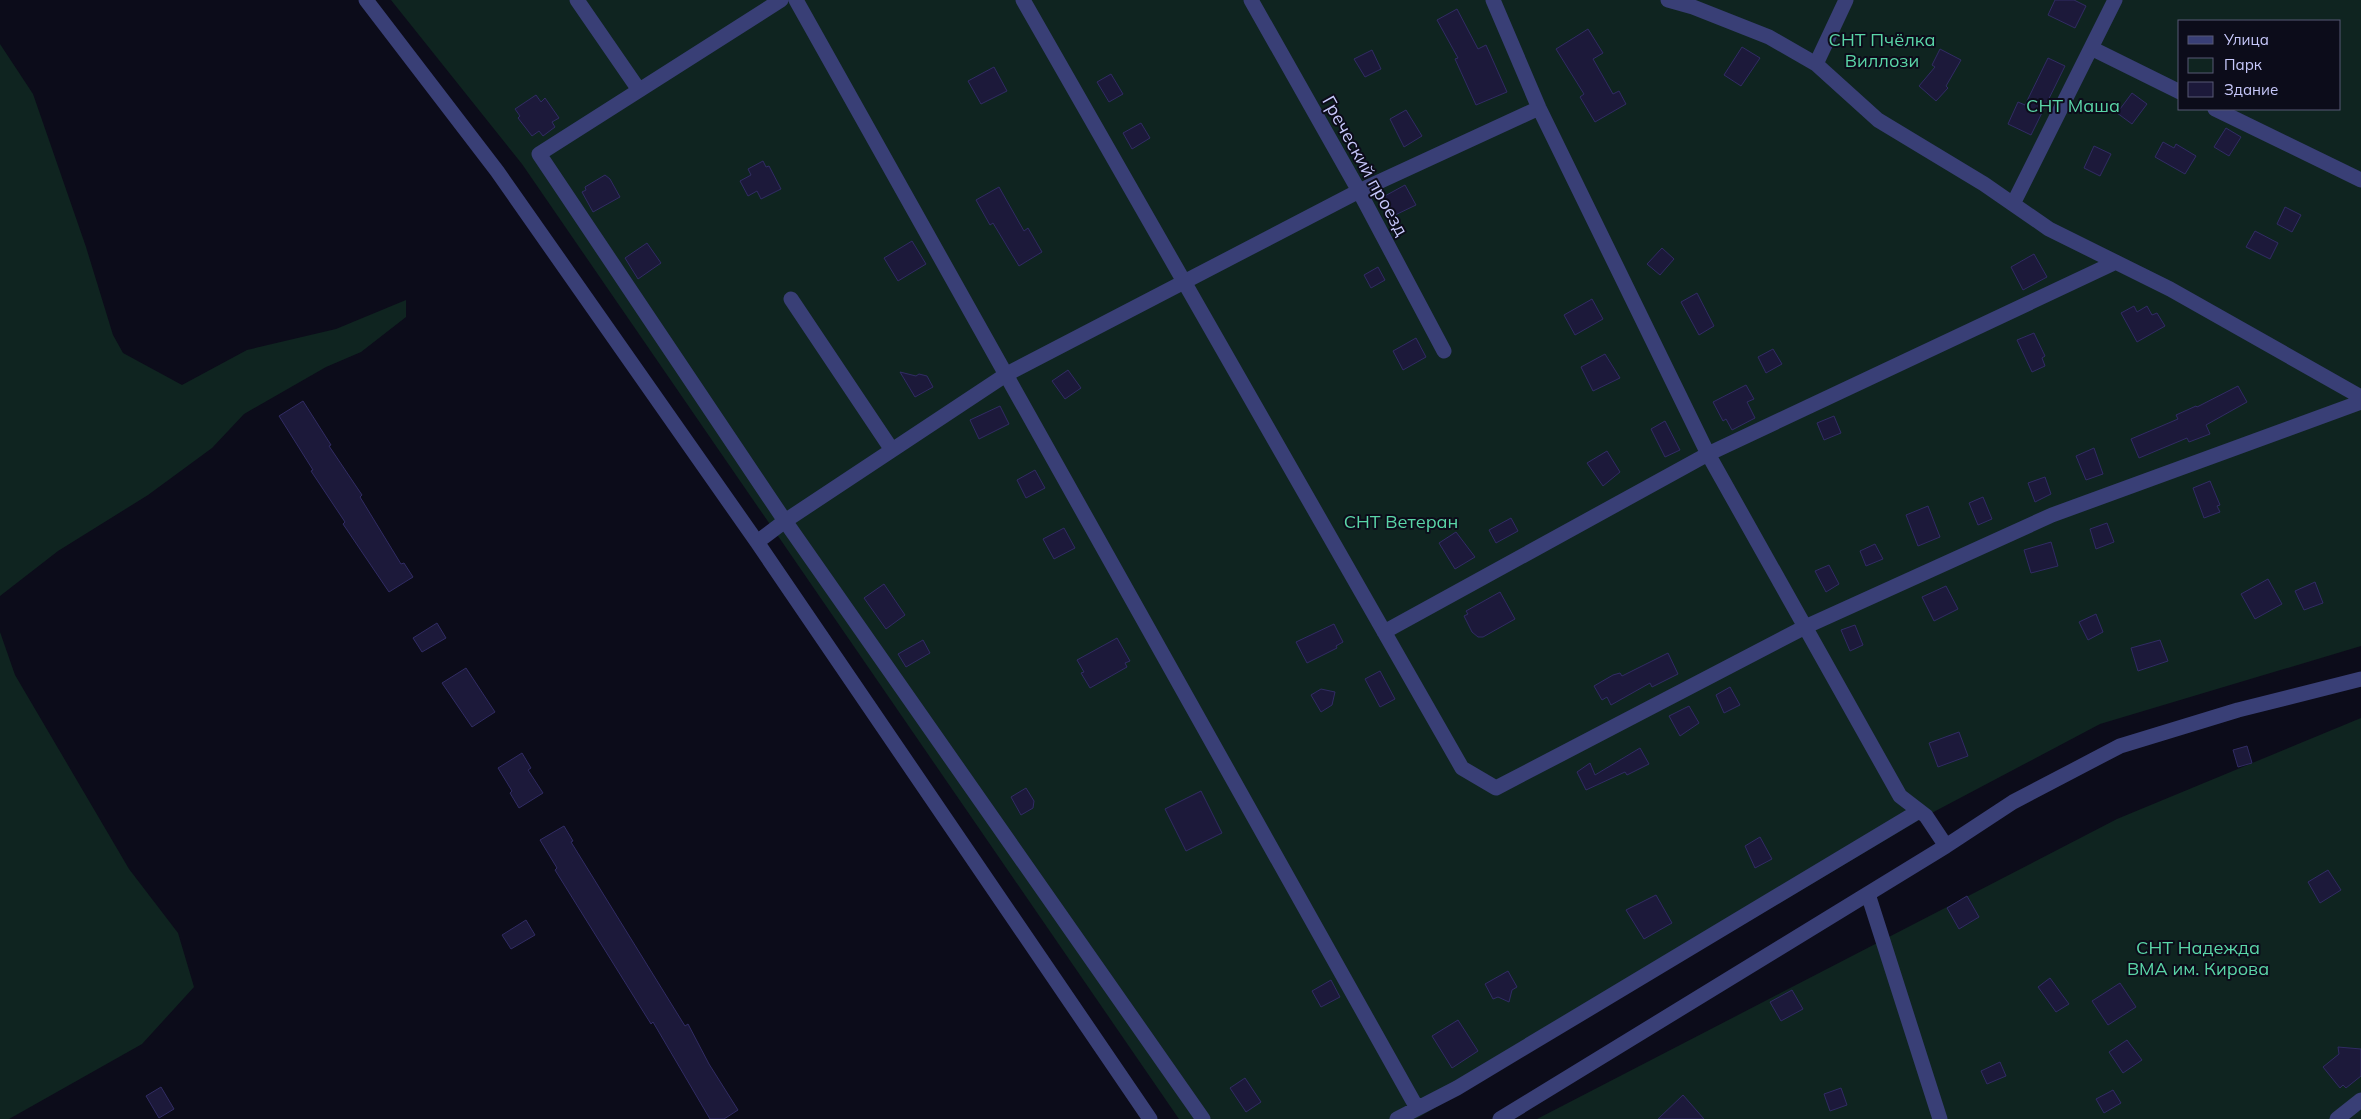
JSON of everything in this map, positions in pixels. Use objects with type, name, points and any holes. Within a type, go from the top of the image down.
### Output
[{"type":"street","points":[[366,0],[497,171],[758,542],[1150,1119]]},
{"type":"street","points":[[577,0],[639,90]]},
{"type":"street","points":[[781,0],[539,154],[785,521],[1203,1119]]},
{"type":"street","points":[[796,0],[1417,1108]]},
{"type":"street","points":[[1023,0],[1462,768],[1496,788],[1805,627],[2052,515],[2361,402]]},
{"type":"street","name":"Греческий проезд","points":[[1251,0],[1359,190],[1444,351]]},
{"type":"street","points":[[1493,0],[1539,108],[1708,454],[1900,796],[1926,816],[1946,846]]},
{"type":"street","points":[[1668,0],[1693,7],[1769,37],[1816,64],[1878,120],[1954,164],[2049,229],[2170,289],[2361,397]]},
{"type":"street","points":[[1816,64],[1846,0]]},
{"type":"street","points":[[2012,204],[2115,0]]},
{"type":"street","points":[[2091,48],[2178,91]]},
{"type":"street","points":[[758,542],[785,521],[1007,374],[1359,190],[1539,108]]},
{"type":"street","points":[[2217,110],[2361,180]]},
{"type":"street","points":[[1384,632],[1708,454],[2116,262]]},
{"type":"street","points":[[791,299],[892,450]]},
{"type":"street","points":[[1500,1119],[1946,846],[2013,802],[2120,746],[2238,710],[2361,679]]},
{"type":"street","points":[[1397,1119],[1457,1088],[1919,811]]},
{"type":"street","points":[[1868,894],[1940,1119]]},
{"type":"street","points":[[2337,1119],[2361,1100]]},
{"type":"green space","name":"СНТ Ветеран","points":[[391,0],[2361,0],[2361,646],[2100,724],[1926,816],[1416,1119],[1179,1119],[522,164]]},
{"type":"green space","points":[[0,44],[33,94],[86,247],[113,335],[123,353],[182,385],[247,350],[336,329],[406,300],[406,317],[361,352],[326,367],[244,414],[212,448],[148,495],[58,551],[0,596]]},
{"type":"green space","points":[[0,632],[15,675],[129,869],[178,933],[194,987],[142,1044],[9,1119],[0,1119]]},
{"type":"green space","name":"СНТ Надежда ВМА им. Кирова","points":[[2361,718],[2361,1119],[1537,1119],[2117,819]]},
{"type":"building","points":[[2055,0],[2074,0],[2086,6],[2075,28],[2048,15]]},
{"type":"building","points":[[1457,9],[1478,49],[1486,45],[1507,92],[1476,105],[1455,59],[1458,58],[1437,20]]},
{"type":"building","points":[[1588,29],[1603,53],[1593,59],[1613,94],[1619,91],[1626,104],[1595,122],[1580,97],[1584,94],[1556,49]]},
{"type":"building","points":[[1742,47],[1760,58],[1741,86],[1724,75]]},
{"type":"building","points":[[1940,49],[1961,60],[1946,86],[1948,88],[1936,101],[1919,86],[1935,67],[1932,65]]},
{"type":"building","points":[[1372,50],[1381,69],[1365,77],[1354,59]]},
{"type":"building","points":[[2048,58],[2065,66],[2031,135],[2008,124],[2018,102],[2025,105]]},
{"type":"building","points":[[994,67],[1007,91],[981,104],[968,81]]},
{"type":"building","points":[[1111,74],[1123,94],[1109,102],[1097,82]]},
{"type":"building","points":[[2132,93],[2147,104],[2132,124],[2117,113]]},
{"type":"building","points":[[536,95],[541,102],[545,98],[559,118],[552,122],[555,127],[543,136],[539,131],[532,136],[518,118],[520,116],[515,109]]},
{"type":"building","points":[[1406,110],[1422,136],[1404,147],[1390,119]]},
{"type":"building","points":[[1141,123],[1150,138],[1132,149],[1123,133]]},
{"type":"building","points":[[2226,128],[2241,137],[2229,156],[2214,147]]},
{"type":"building","points":[[2163,142],[2174,148],[2176,144],[2196,156],[2185,174],[2155,157]]},
{"type":"building","points":[[2094,146],[2111,154],[2100,176],[2084,168]]},
{"type":"building","points":[[763,161],[766,167],[769,166],[781,189],[761,199],[757,191],[748,196],[740,181],[751,175],[748,169]]},
{"type":"building","points":[[605,175],[610,179],[620,197],[593,212],[582,192],[586,190],[585,187]]},
{"type":"building","points":[[1405,185],[1416,205],[1393,216],[1383,197]]},
{"type":"building","points":[[999,187],[1024,231],[1028,228],[1042,252],[1019,266],[993,223],[990,225],[976,200]]},
{"type":"building","points":[[2285,207],[2301,215],[2292,232],[2277,224]]},
{"type":"building","points":[[2255,231],[2278,243],[2270,259],[2246,247]]},
{"type":"building","points":[[912,241],[926,264],[898,281],[884,258]]},
{"type":"building","points":[[647,243],[661,263],[638,279],[625,258]]},
{"type":"building","points":[[1662,248],[1674,259],[1660,275],[1647,264]]},
{"type":"building","points":[[2034,254],[2047,277],[2023,290],[2011,267]]},
{"type":"building","points":[[1378,267],[1385,280],[1371,288],[1364,275]]},
{"type":"building","points":[[1697,293],[1714,326],[1699,335],[1681,302]]},
{"type":"building","points":[[1592,299],[1603,319],[1575,335],[1564,315]]},
{"type":"building","points":[[2134,306],[2137,312],[2147,306],[2152,315],[2157,313],[2165,326],[2137,342],[2121,313]]},
{"type":"building","points":[[2034,333],[2045,356],[2042,358],[2045,366],[2032,372],[2017,340]]},
{"type":"building","points":[[1416,338],[1426,357],[1403,370],[1393,351]]},
{"type":"building","points":[[1773,349],[1782,364],[1766,373],[1758,357]]},
{"type":"building","points":[[1605,354],[1620,378],[1593,391],[1581,367]]},
{"type":"building","points":[[1068,370],[1081,388],[1065,399],[1052,381]]},
{"type":"building","points":[[900,372],[916,376],[919,374],[927,376],[933,387],[915,397]]},
{"type":"building","points":[[1746,385],[1754,399],[1747,402],[1755,418],[1732,430],[1726,419],[1723,421],[1713,402]]},
{"type":"building","points":[[2238,386],[2247,402],[2206,425],[2210,434],[2189,442],[2187,438],[2139,458],[2131,439],[2178,419],[2176,415],[2197,407]]},
{"type":"building","points":[[303,401],[331,445],[329,446],[362,495],[360,497],[401,564],[404,563],[413,577],[389,592],[343,524],[345,522],[311,471],[313,470],[279,416]]},
{"type":"building","points":[[1000,406],[1009,424],[979,439],[970,420]]},
{"type":"building","points":[[1834,416],[1841,433],[1824,440],[1817,423]]},
{"type":"building","points":[[1665,421],[1680,450],[1665,457],[1651,429]]},
{"type":"building","points":[[2094,448],[2103,474],[2086,480],[2076,456]]},
{"type":"building","points":[[1607,451],[1620,472],[1603,486],[1587,463]]},
{"type":"building","points":[[1035,470],[1045,488],[1026,498],[1017,480]]},
{"type":"building","points":[[2045,477],[2051,494],[2035,502],[2028,483]]},
{"type":"building","points":[[2210,481],[2220,505],[2217,506],[2220,512],[2204,518],[2193,488]]},
{"type":"building","points":[[1983,497],[1992,519],[1978,525],[1969,503]]},
{"type":"building","points":[[1928,506],[1940,537],[1918,546],[1906,515]]},
{"type":"building","points":[[1511,518],[1518,531],[1496,543],[1489,530]]},
{"type":"building","points":[[2107,523],[2114,542],[2096,549],[2090,529]]},
{"type":"building","points":[[1064,528],[1075,548],[1054,559],[1043,539]]},
{"type":"building","points":[[1456,532],[1475,557],[1455,569],[1439,543]]},
{"type":"building","points":[[2051,542],[2058,566],[2031,573],[2024,550]]},
{"type":"building","points":[[1875,544],[1883,559],[1866,566],[1860,551]]},
{"type":"building","points":[[1829,565],[1839,584],[1826,592],[1815,571]]},
{"type":"building","points":[[2268,579],[2282,604],[2255,619],[2241,594]]},
{"type":"building","points":[[2315,582],[2323,603],[2304,610],[2295,591]]},
{"type":"building","points":[[884,584],[905,615],[886,629],[864,598]]},
{"type":"building","points":[[1946,586],[1958,609],[1934,621],[1922,597]]},
{"type":"building","points":[[1500,592],[1515,619],[1483,637],[1478,637],[1472,632],[1464,616],[1468,614],[1466,611]]},
{"type":"building","points":[[2096,614],[2103,632],[2088,640],[2079,622]]},
{"type":"building","points":[[437,623],[446,638],[422,652],[413,638]]},
{"type":"building","points":[[1334,624],[1343,642],[1336,646],[1337,648],[1307,663],[1296,642]]},
{"type":"building","points":[[1855,625],[1863,645],[1850,651],[1841,630]]},
{"type":"building","points":[[1117,638],[1130,661],[1125,663],[1127,667],[1090,688],[1081,673],[1084,672],[1077,660]]},
{"type":"building","points":[[923,640],[930,653],[906,667],[898,654]]},
{"type":"building","points":[[2160,640],[2168,661],[2138,671],[2131,648]]},
{"type":"building","points":[[1668,653],[1678,674],[1652,687],[1650,683],[1611,705],[1607,697],[1602,700],[1594,686],[1613,675],[1620,673],[1622,676]]},
{"type":"building","points":[[466,668],[495,712],[472,727],[442,683]]},
{"type":"building","points":[[1380,671],[1395,699],[1380,707],[1365,679]]},
{"type":"building","points":[[1730,687],[1740,705],[1724,713],[1716,695]]},
{"type":"building","points":[[1321,689],[1335,692],[1332,705],[1321,712],[1311,695]]},
{"type":"building","points":[[1689,706],[1699,723],[1680,736],[1669,716]]},
{"type":"building","points":[[1959,732],[1968,756],[1938,767],[1929,743]]},
{"type":"building","points":[[2247,746],[2252,763],[2238,767],[2233,750]]},
{"type":"building","points":[[1640,748],[1649,764],[1627,775],[1625,772],[1586,790],[1577,772],[1590,763],[1595,775]]},
{"type":"building","points":[[522,753],[531,768],[528,770],[543,793],[519,808],[510,793],[512,791],[498,768]]},
{"type":"building","points":[[1026,788],[1034,801],[1033,808],[1021,815],[1011,797]]},
{"type":"building","points":[[1201,791],[1222,833],[1186,851],[1165,809]]},
{"type":"building","points":[[564,826],[573,841],[571,842],[685,1026],[688,1024],[709,1064],[738,1110],[724,1119],[710,1119],[653,1022],[651,1024],[555,870],[557,868],[540,840]]},
{"type":"building","points":[[1760,837],[1772,859],[1755,868],[1745,846]]},
{"type":"building","points":[[2328,870],[2341,890],[2320,903],[2308,882]]},
{"type":"building","points":[[1656,895],[1672,923],[1644,939],[1626,910]]},
{"type":"building","points":[[1967,896],[1979,917],[1959,929],[1947,908]]},
{"type":"building","points":[[526,920],[535,935],[511,949],[502,935]]},
{"type":"building","points":[[1508,971],[1517,987],[1512,990],[1509,1002],[1498,997],[1493,999],[1485,984]]},
{"type":"building","points":[[2050,978],[2069,1004],[2056,1012],[2038,987]]},
{"type":"building","points":[[1331,980],[1340,997],[1321,1007],[1312,991]]},
{"type":"building","points":[[2120,983],[2136,1007],[2108,1025],[2092,1001]]},
{"type":"building","points":[[1792,990],[1803,1009],[1781,1021],[1770,1002]]},
{"type":"building","points":[[1458,1020],[1478,1051],[1452,1068],[1432,1036]]},
{"type":"building","points":[[2127,1040],[2142,1060],[2123,1073],[2109,1052]]},
{"type":"building","points":[[2338,1047],[2361,1049],[2361,1076],[2346,1088],[2343,1085],[2340,1088],[2323,1067],[2339,1054]]},
{"type":"building","points":[[2000,1062],[2006,1076],[1987,1084],[1981,1071]]},
{"type":"building","points":[[1245,1078],[1261,1102],[1246,1112],[1230,1088]]},
{"type":"building","points":[[161,1087],[174,1109],[159,1118],[146,1096]]},
{"type":"building","points":[[1841,1088],[1847,1105],[1830,1111],[1824,1094]]},
{"type":"building","points":[[2113,1090],[2121,1103],[2104,1113],[2096,1099]]},
{"type":"building","points":[[1683,1095],[1704,1119],[1658,1119]]},
{"type":"park label","name":"СНТ Пчёлка Виллози","points":[[1882,50]]},
{"type":"park label","name":"СНТ Маша","points":[[2073,106]]}]
